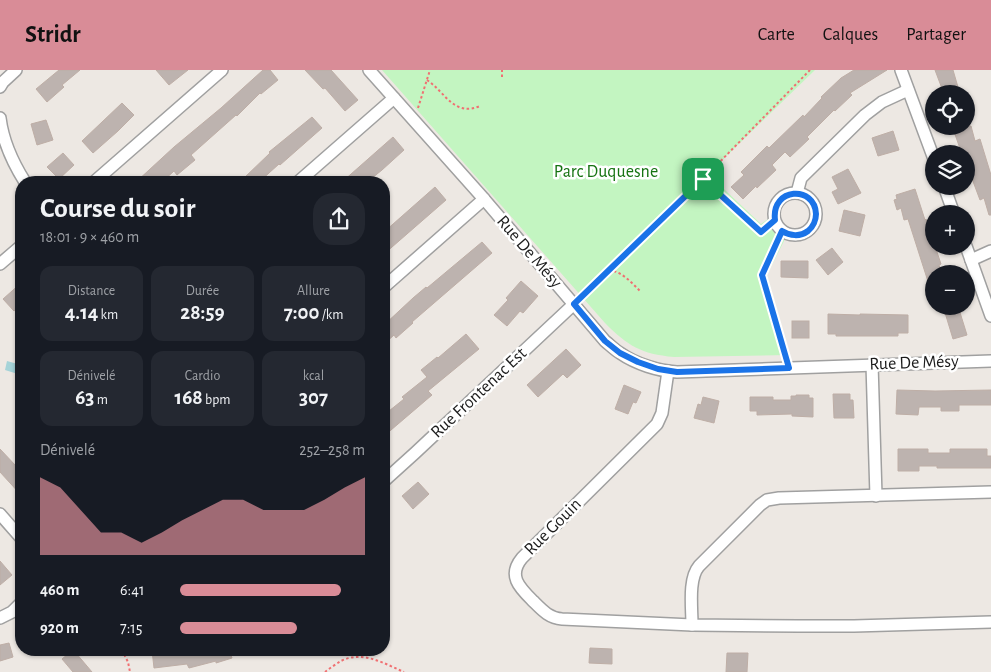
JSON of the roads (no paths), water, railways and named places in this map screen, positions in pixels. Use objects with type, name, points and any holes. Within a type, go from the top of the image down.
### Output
[{"type":"street","points":[[0,87],[16,70]]},
{"type":"street","points":[[101,176],[222,70]]},
{"type":"street","name":"Rue De Mésy","points":[[369,70],[484,199],[605,341],[620,353],[638,362],[668,371],[991,361]]},
{"type":"street","points":[[901,70],[929,145]]},
{"type":"street","points":[[797,193],[801,178],[865,115],[882,102],[908,90]]},
{"type":"street","points":[[305,176],[394,98]]},
{"type":"street","points":[[0,118],[9,152],[21,176]]},
{"type":"street","points":[[797,193],[810,199],[814,205],[816,219],[808,231],[802,235],[795,236],[782,231],[775,220],[774,213],[775,207],[784,196],[797,193]]},
{"type":"street","points":[[390,282],[484,199]]},
{"type":"street","points":[[0,264],[15,251]]},
{"type":"street","points":[[971,260],[991,251]]},
{"type":"street","points":[[969,255],[991,316]]},
{"type":"street","name":"Rue Frontenac Est","points":[[390,476],[574,304]]},
{"type":"street","points":[[872,364],[876,496]]},
{"type":"street","name":"Rue Gouin","points":[[668,371],[662,413],[657,424],[522,558],[516,567],[515,575],[517,582],[544,612],[555,618],[692,625],[854,626],[991,622]]},
{"type":"street","points":[[692,625],[692,582],[694,572],[763,502],[779,498],[991,492]]},
{"type":"street","points":[[0,514],[15,531]]},
{"type":"street","points":[[0,618],[15,609]]},
{"type":"water","points":[[7,361],[15,363],[15,373],[5,370]]},
{"type":"park label","name":"Parc Duquesne","points":[[606,172]]}]
